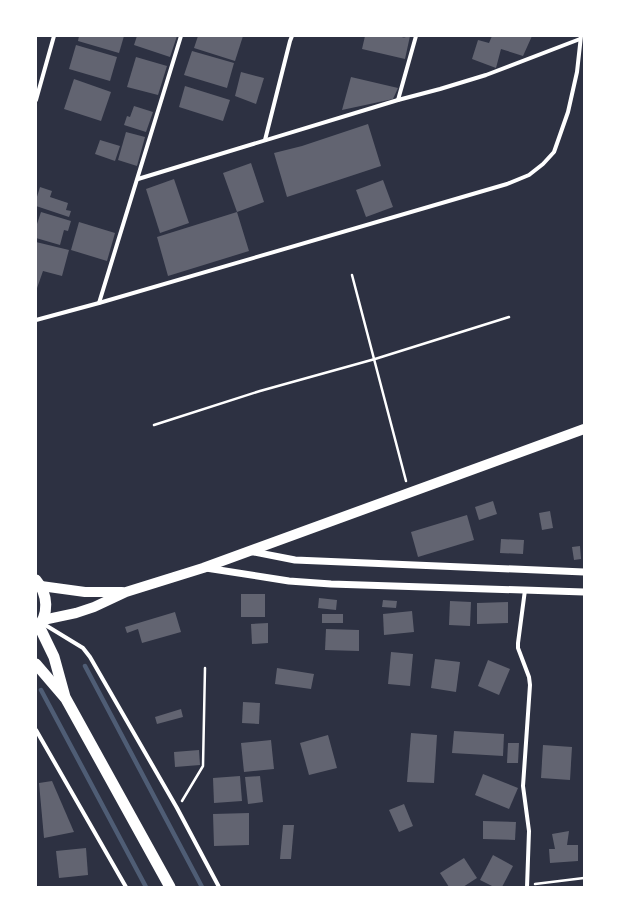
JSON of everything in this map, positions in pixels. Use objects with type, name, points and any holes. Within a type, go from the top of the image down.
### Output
[{"type":"highway","points":[[39,583],[45,597],[46,608],[40,624],[58,669],[66,700]]},
{"type":"highway","points":[[36,664],[66,700],[170,887]]},
{"type":"main road","points":[[40,624],[94,607],[126,592],[204,568],[584,429]]},
{"type":"main road","points":[[39,583],[85,592],[126,592]]},
{"type":"street","points":[[36,100],[54,36]]},
{"type":"street","points":[[99,302],[181,36]]},
{"type":"street","points":[[265,140],[292,36]]},
{"type":"street","points":[[398,100],[416,36]]},
{"type":"street","points":[[36,320],[507,184],[529,175],[543,164],[554,152],[568,112],[577,72],[580,38],[486,75],[398,100],[138,179]]},
{"type":"street","points":[[247,551],[295,560],[584,572]]},
{"type":"street","points":[[204,568],[289,581],[331,584],[584,592]]},
{"type":"street","points":[[525,590],[518,648],[529,677],[530,685],[523,771],[524,795],[529,830],[527,886]]},
{"type":"street","points":[[40,624],[83,648],[177,808],[219,887]]},
{"type":"street","points":[[36,730],[126,887]]},
{"type":"path","points":[[352,275],[409,492]]},
{"type":"path","points":[[154,424],[260,391],[375,359],[508,317]]},
{"type":"path","points":[[177,808],[203,766],[205,668]]},
{"type":"path","points":[[527,886],[584,878]]},
{"type":"building","points":[[79,36],[124,36],[119,53],[78,41]]},
{"type":"building","points":[[137,36],[177,36],[170,57],[134,45]]},
{"type":"building","points":[[198,36],[243,36],[235,61],[194,48]]},
{"type":"building","points":[[365,36],[397,36],[406,38],[402,36],[410,36],[405,59],[362,49]]},
{"type":"building","points":[[492,36],[532,36],[523,56],[501,49],[496,68],[472,59],[478,40],[489,43]]},
{"type":"building","points":[[76,45],[117,57],[110,81],[69,69]]},
{"type":"building","points":[[192,51],[234,63],[227,88],[184,75]]},
{"type":"building","points":[[136,57],[167,66],[158,95],[127,87]]},
{"type":"building","points":[[241,72],[264,78],[256,104],[235,96]]},
{"type":"building","points":[[351,77],[398,88],[393,99],[342,110]]},
{"type":"building","points":[[74,79],[111,92],[101,121],[64,109]]},
{"type":"building","points":[[185,86],[230,100],[223,121],[179,107]]},
{"type":"building","points":[[134,106],[153,112],[146,132],[124,125],[127,116],[130,117]]},
{"type":"building","points":[[368,124],[381,166],[287,197],[274,153],[302,146]]},
{"type":"building","points":[[126,132],[145,137],[137,166],[118,160]]},
{"type":"building","points":[[100,140],[120,146],[115,161],[95,154]]},
{"type":"building","points":[[251,163],[264,202],[237,212],[223,173]]},
{"type":"building","points":[[174,179],[189,223],[160,233],[146,189]]},
{"type":"building","points":[[383,180],[393,207],[366,217],[356,190]]},
{"type":"building","points":[[40,187],[52,191],[50,197],[68,203],[66,210],[71,211],[69,217],[36,206],[36,200]]},
{"type":"building","points":[[41,212],[71,221],[68,231],[64,230],[60,245],[36,238],[36,227]]},
{"type":"building","points":[[237,212],[249,251],[168,276],[157,237]]},
{"type":"building","points":[[79,222],[115,233],[107,261],[71,250]]},
{"type":"building","points":[[36,242],[69,250],[62,276],[43,271],[36,291]]},
{"type":"building","points":[[493,501],[497,514],[479,520],[475,507]]},
{"type":"building","points":[[550,511],[553,528],[542,530],[539,513]]},
{"type":"building","points":[[467,515],[474,540],[418,557],[411,532]]},
{"type":"building","points":[[501,539],[524,540],[523,554],[500,553]]},
{"type":"building","points":[[580,546],[581,559],[574,560],[572,547]]},
{"type":"building","points":[[241,594],[265,594],[265,617],[241,617]]},
{"type":"building","points":[[319,598],[337,600],[336,610],[318,608]]},
{"type":"building","points":[[383,600],[397,601],[396,608],[382,607]]},
{"type":"building","points":[[450,601],[471,602],[470,626],[449,625]]},
{"type":"building","points":[[508,602],[508,623],[477,624],[477,603]]},
{"type":"building","points":[[412,611],[414,632],[384,635],[383,614]]},
{"type":"building","points":[[175,612],[181,632],[142,643],[138,629],[127,633],[125,627]]},
{"type":"building","points":[[322,614],[343,614],[343,623],[322,623]]},
{"type":"building","points":[[268,623],[268,643],[252,644],[251,624]]},
{"type":"building","points":[[326,629],[359,630],[359,651],[325,650]]},
{"type":"building","points":[[391,652],[413,654],[410,686],[388,684]]},
{"type":"building","points":[[435,659],[460,662],[456,692],[431,688]]},
{"type":"building","points":[[488,660],[510,669],[499,695],[478,686]]},
{"type":"building","points":[[277,668],[314,674],[311,689],[275,684]]},
{"type":"building","points":[[243,702],[260,703],[259,724],[242,723]]},
{"type":"building","points":[[181,709],[183,717],[157,724],[155,717]]},
{"type":"building","points":[[454,731],[504,734],[503,756],[452,753]]},
{"type":"building","points":[[411,733],[437,735],[434,783],[407,782]]},
{"type":"building","points":[[328,735],[337,768],[309,775],[300,743]]},
{"type":"building","points":[[271,740],[274,769],[244,772],[241,743]]},
{"type":"building","points":[[508,743],[519,743],[518,763],[507,763]]},
{"type":"building","points":[[543,745],[572,747],[570,780],[541,778]]},
{"type":"building","points":[[199,750],[200,765],[175,767],[174,752]]},
{"type":"building","points":[[483,774],[518,788],[509,809],[475,795]]},
{"type":"building","points":[[240,776],[242,801],[214,803],[213,778]]},
{"type":"building","points":[[260,776],[263,802],[248,804],[245,777]]},
{"type":"building","points":[[52,781],[74,832],[44,838],[39,783]]},
{"type":"building","points":[[404,804],[413,826],[399,832],[389,810]]},
{"type":"building","points":[[249,813],[249,845],[214,846],[213,814]]},
{"type":"building","points":[[483,821],[516,822],[515,840],[483,839]]},
{"type":"building","points":[[283,825],[294,825],[291,859],[280,859]]},
{"type":"building","points":[[569,831],[567,845],[578,845],[578,861],[550,863],[549,849],[555,849],[552,834]]},
{"type":"building","points":[[86,848],[88,875],[59,878],[56,851]]},
{"type":"building","points":[[493,855],[513,866],[502,887],[494,887],[480,880]]},
{"type":"building","points":[[464,858],[477,878],[463,887],[449,887],[440,873]]},
{"type":"waterway","points":[[85,666],[202,887]]},
{"type":"waterway","points":[[41,690],[146,887]]}]
